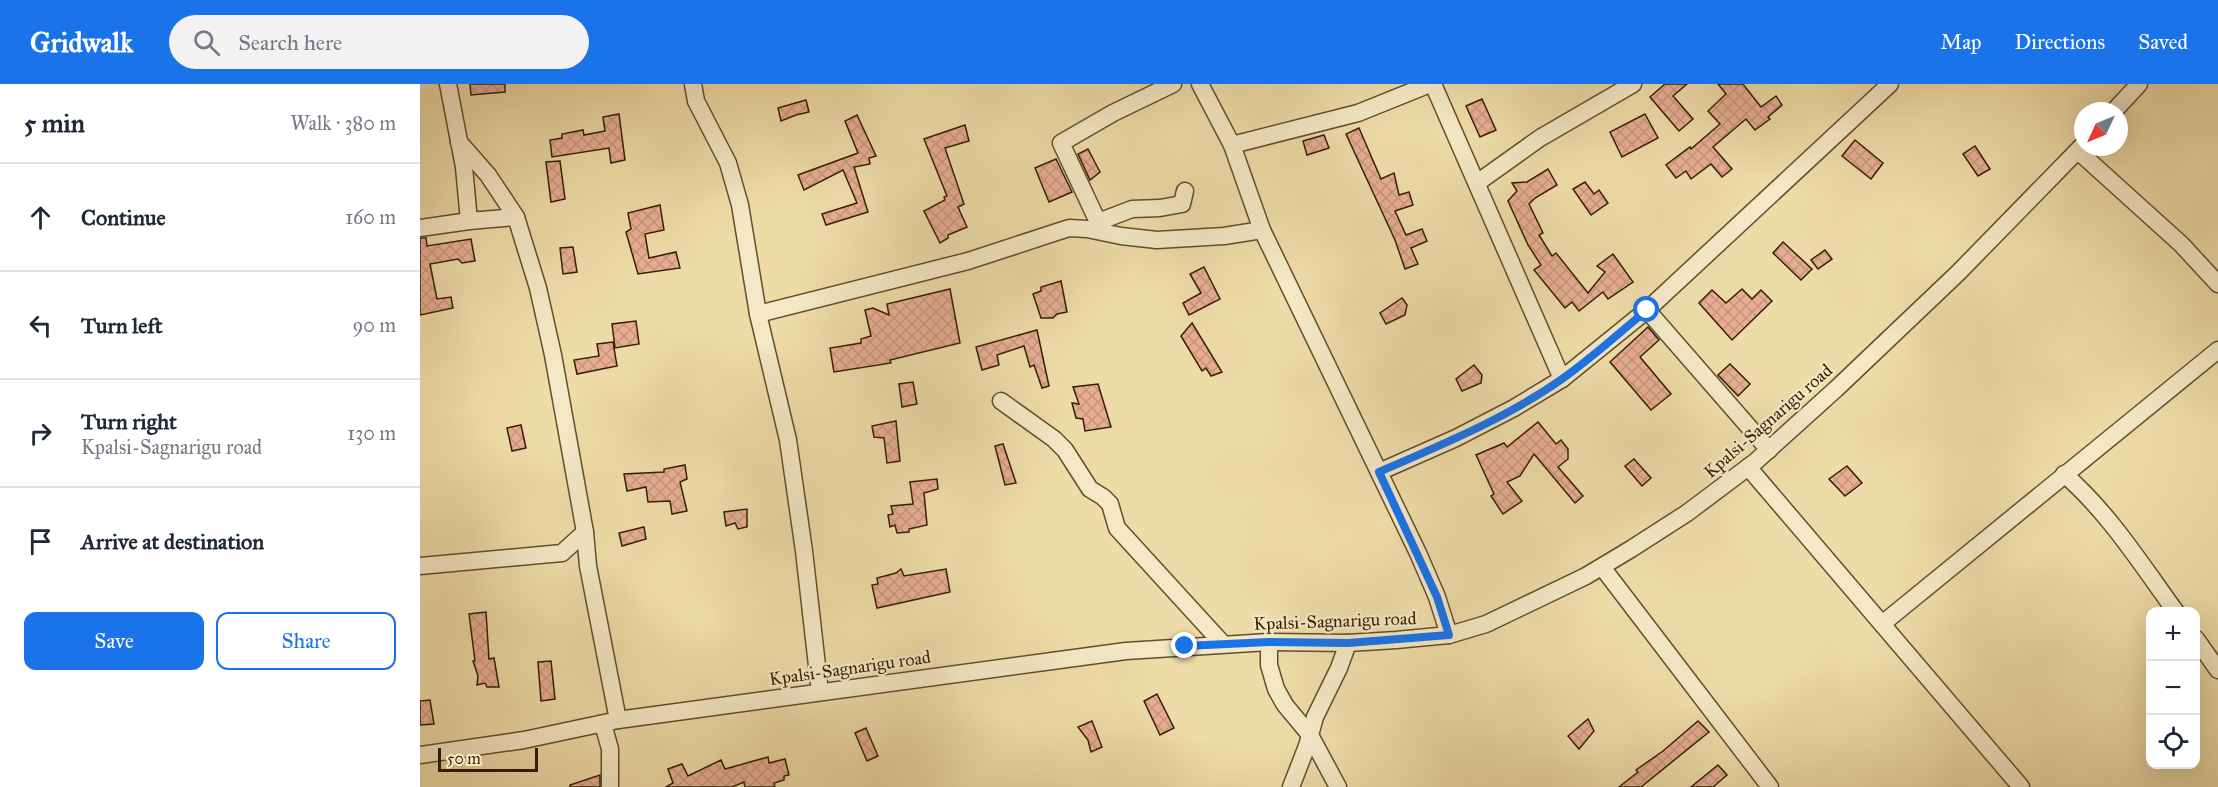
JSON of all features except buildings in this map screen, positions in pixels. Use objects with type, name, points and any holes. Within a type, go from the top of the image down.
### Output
[{"type":"street","points":[[448,84],[464,166],[469,221]]},
{"type":"street","points":[[693,84],[696,101],[728,163],[740,205],[758,314],[788,440],[804,550],[820,692]]},
{"type":"street","points":[[1173,84],[1113,113],[1061,144],[1098,222],[1132,209],[1182,204],[1185,191]]},
{"type":"street","points":[[1200,84],[1232,145],[1262,230],[1437,597],[1449,635]]},
{"type":"street","points":[[1232,145],[1358,113],[1432,84],[1562,379]]},
{"type":"street","points":[[1477,183],[1540,138],[1633,84]]},
{"type":"street","points":[[1379,472],[1456,438],[1514,408],[1562,379],[1647,310],[1890,84]]},
{"type":"street","points":[[2122,102],[2139,84]]},
{"type":"street","points":[[459,142],[488,175],[516,217],[546,323],[585,532],[610,722],[610,787]]},
{"type":"street","name":"Kpalsi-Sagnarigu road","points":[[420,755],[524,740],[610,722],[1126,651],[1269,642],[1348,643],[1449,635],[1486,624],[1519,610],[1602,567],[1687,513],[1748,467],[1836,389],[1958,273],[2074,154]]},
{"type":"street","points":[[2088,156],[2181,244],[2218,284]]},
{"type":"street","points":[[420,228],[516,217]]},
{"type":"street","points":[[758,314],[968,261],[1069,228],[1157,240],[1224,236],[1262,230]]},
{"type":"street","points":[[1647,310],[1768,450]]},
{"type":"street","points":[[1882,624],[2218,350]]},
{"type":"street","points":[[1001,402],[1054,439],[1065,450],[1089,489],[1110,504],[1117,528],[1223,644]]},
{"type":"street","points":[[1748,467],[2021,787]]},
{"type":"street","points":[[2064,474],[2084,491],[2105,515],[2172,607]]},
{"type":"street","points":[[562,553],[585,532]]},
{"type":"street","points":[[420,566],[562,553],[588,566]]},
{"type":"street","points":[[1602,567],[1770,787]]},
{"type":"street","points":[[1269,642],[1269,665],[1276,689],[1289,710],[1310,735],[1338,787]]},
{"type":"street","points":[[1291,787],[1315,717],[1339,668],[1348,643]]},
{"type":"street","points":[[2200,645],[2218,670]]},
{"type":"route","points":[[1185,646],[1269,642],[1348,643],[1449,635],[1437,597],[1379,472],[1456,438],[1514,408],[1562,379],[1647,310]]}]
